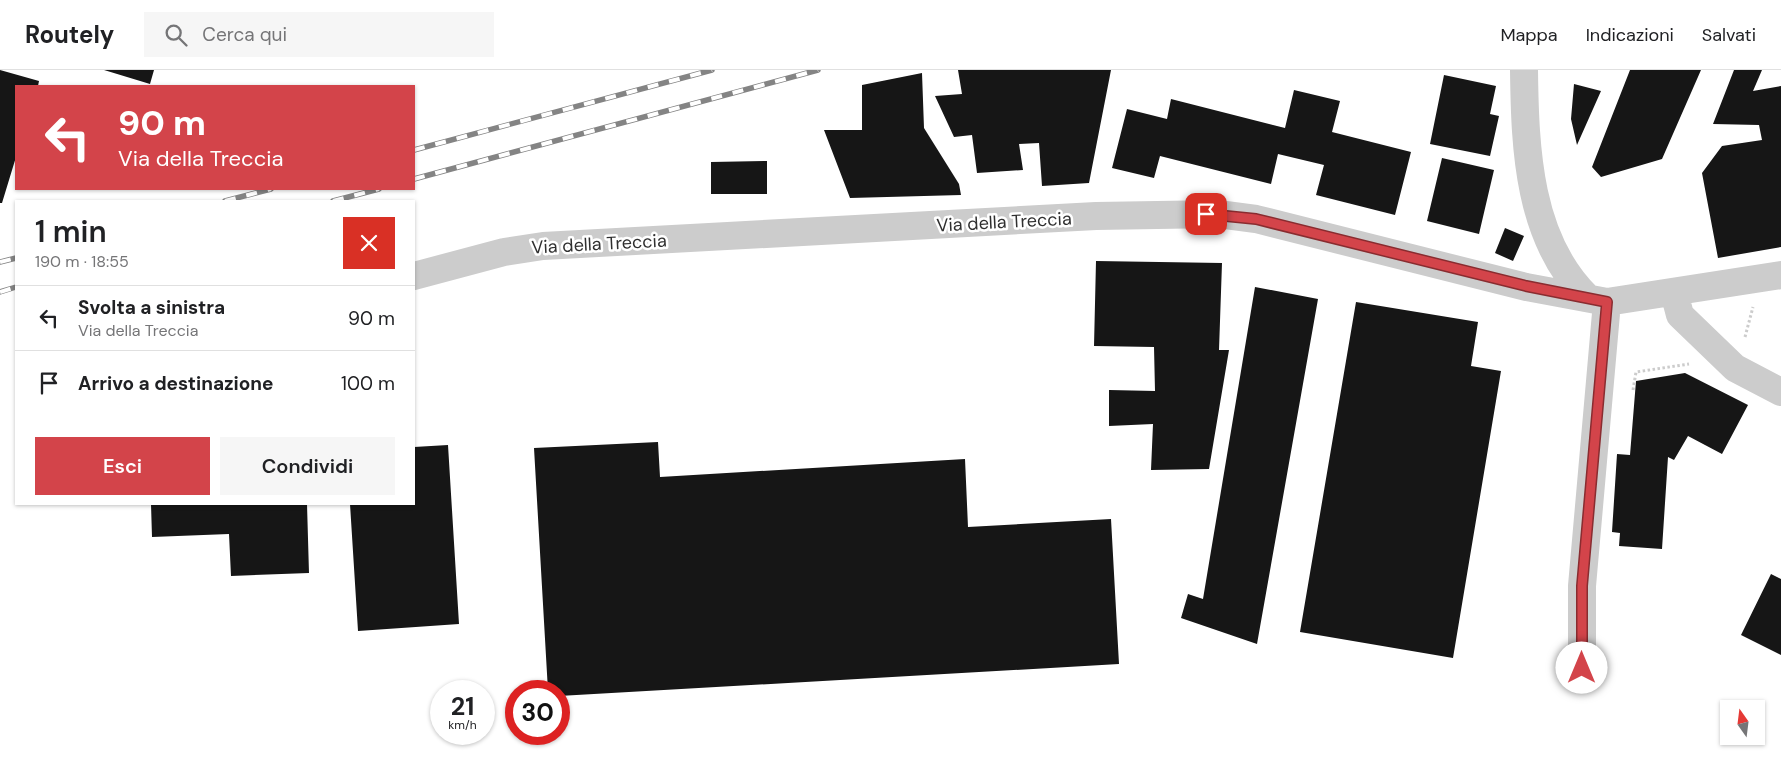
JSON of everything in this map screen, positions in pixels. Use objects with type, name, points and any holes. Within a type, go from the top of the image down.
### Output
[{"type":"street","points":[[1524,70],[1527,153],[1539,211],[1550,246],[1574,285],[1597,300],[1582,586],[1582,668]]},
{"type":"street","name":"Via della Treccia","points":[[415,276],[523,248],[1096,216],[1218,214],[1256,219],[1526,286],[1597,300],[1674,292],[1781,275]]},
{"type":"street","points":[[1674,292],[1680,315],[1735,368],[1781,392]]},
{"type":"path","points":[[1634,390],[1636,372],[1691,363]]},
{"type":"building","points":[[0,70],[39,81],[38,85],[15,85],[15,160],[2,203],[0,203]]},
{"type":"building","points":[[104,70],[154,70],[150,84]]},
{"type":"building","points":[[958,70],[1111,70],[1089,183],[1042,186],[1039,143],[1019,144],[1023,170],[977,173],[972,135],[954,137],[935,96],[962,94]]},
{"type":"building","points":[[1630,70],[1701,70],[1662,159],[1601,177],[1592,167]]},
{"type":"building","points":[[1734,70],[1762,70],[1753,91],[1781,86],[1781,247],[1718,258],[1702,173],[1722,146],[1762,140],[1759,125],[1713,124]]},
{"type":"building","points":[[922,73],[924,128],[959,184],[961,195],[850,198],[824,130],[862,130],[862,85]]},
{"type":"building","points":[[1444,75],[1496,86],[1490,114],[1499,116],[1490,156],[1430,144]]},
{"type":"building","points":[[1574,84],[1601,91],[1577,145],[1571,119]]},
{"type":"building","points":[[1294,90],[1340,101],[1332,132],[1411,152],[1395,215],[1316,195],[1324,165],[1278,154],[1271,184],[1160,156],[1154,178],[1112,168],[1127,109],[1167,119],[1171,99],[1285,128]]},
{"type":"building","points":[[1442,158],[1494,170],[1479,234],[1427,221]]},
{"type":"building","points":[[767,161],[767,194],[711,194],[711,162]]},
{"type":"building","points":[[1505,228],[1524,236],[1513,261],[1495,253]]},
{"type":"building","points":[[1096,261],[1222,263],[1219,350],[1229,350],[1209,469],[1151,470],[1153,424],[1109,426],[1109,390],[1155,391],[1154,347],[1094,346]]},
{"type":"building","points":[[1255,287],[1318,299],[1257,644],[1181,618],[1188,594],[1203,599]]},
{"type":"building","points":[[1356,302],[1478,322],[1471,366],[1501,371],[1453,658],[1300,632]]},
{"type":"building","points":[[1685,373],[1748,405],[1722,454],[1688,436],[1674,460],[1668,457],[1662,549],[1619,546],[1620,533],[1612,532],[1617,454],[1630,455],[1636,381]]},
{"type":"building","points":[[658,442],[660,477],[965,459],[968,527],[1111,519],[1119,664],[570,695],[570,680],[547,680],[534,448]]},
{"type":"building","points":[[448,445],[459,624],[358,631],[350,505],[415,505],[415,447]]},
{"type":"building","points":[[151,505],[307,505],[309,573],[231,576],[229,534],[152,537]]},
{"type":"building","points":[[1771,574],[1781,579],[1781,655],[1741,635]]},
{"type":"railway","points":[[415,150],[712,70]]},
{"type":"railway","points":[[415,179],[818,70]]},
{"type":"railway","points":[[229,200],[267,190]]},
{"type":"railway","points":[[337,200],[375,190]]},
{"type":"railway","points":[[0,262],[15,258]]},
{"type":"railway","points":[[0,292],[15,287]]},
{"type":"route","points":[[1206,214],[1228,214],[1256,219],[1526,286],[1607,302],[1582,586],[1582,668]]}]
